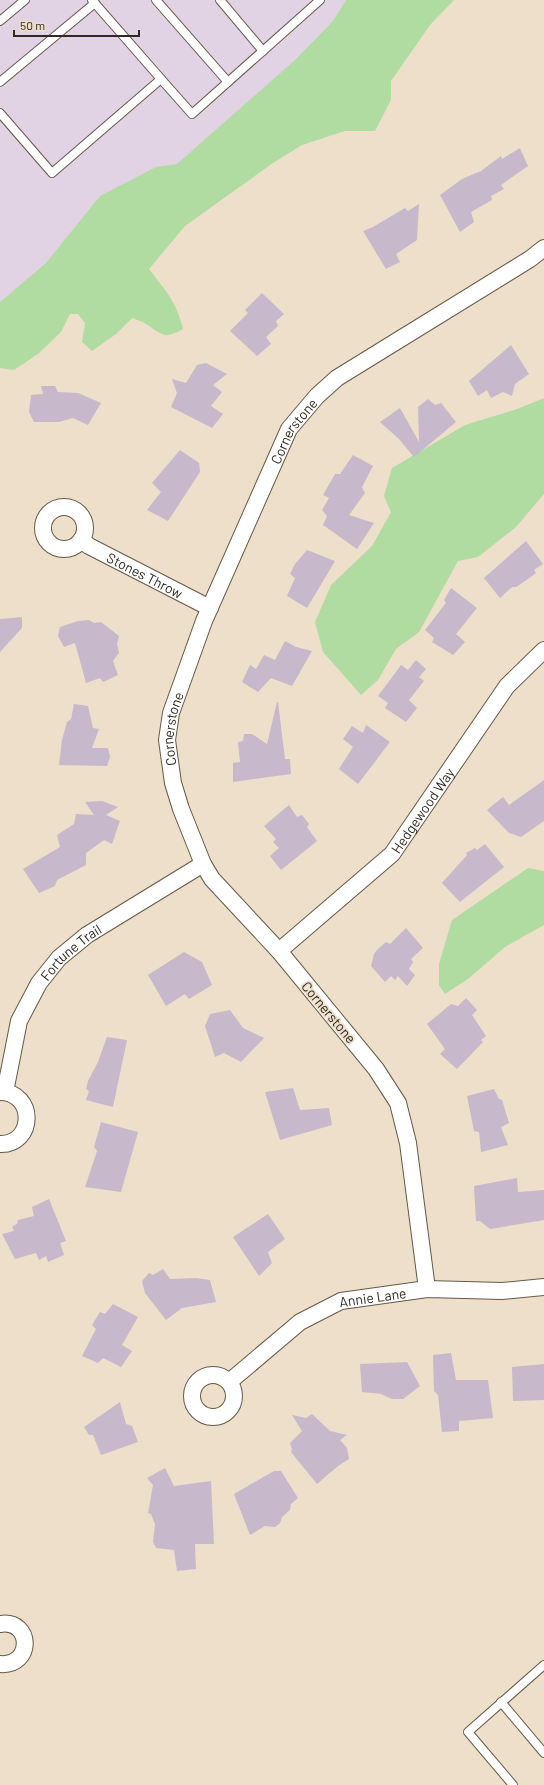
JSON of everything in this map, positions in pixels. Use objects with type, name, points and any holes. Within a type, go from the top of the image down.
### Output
[{"type":"street","name":"Cornerstone","points":[[427,1289],[408,1143],[398,1103],[376,1069],[279,952],[212,879],[203,864],[181,809],[175,789],[167,740],[171,714],[210,608],[289,429],[317,396],[337,378],[524,264],[544,248]]},
{"type":"street","name":"Stones Throw","points":[[81,540],[88,546],[210,608]]},
{"type":"street","name":"Hedgewood Way","points":[[279,952],[392,854],[507,686],[544,650]]},
{"type":"street","name":"Fortune Trail","points":[[0,1144],[5,1144],[15,1140],[24,1132],[27,1120],[26,1110],[23,1103],[13,1094],[3,1092],[19,1021],[38,983],[59,958],[87,935],[203,864]]},
{"type":"street","name":"Annie Lane","points":[[229,1382],[300,1322],[341,1301],[427,1289],[502,1291],[544,1287]]},
{"type":"street","points":[[0,1624],[10,1624],[20,1630],[24,1638],[25,1647],[22,1656],[16,1662],[0,1664]]},
{"type":"lane","points":[[0,21],[25,0]]},
{"type":"lane","points":[[156,0],[228,82]]},
{"type":"lane","points":[[220,0],[263,51]]},
{"type":"lane","points":[[0,82],[94,2],[192,114],[320,0]]},
{"type":"lane","points":[[0,113],[52,173],[160,79]]},
{"type":"lane","points":[[513,1785],[468,1732],[544,1665]]},
{"type":"lane","points":[[501,1702],[544,1753]]},
{"type":"shaded area","points":[[0,0],[371,0],[0,335]]},
{"type":"green space","points":[[346,0],[454,0],[430,25],[391,81],[391,100],[375,131],[345,131],[302,145],[273,163],[185,226],[149,269],[174,304],[183,329],[167,335],[159,333],[144,323],[132,318],[116,334],[92,351],[82,342],[85,323],[78,314],[70,314],[61,332],[38,354],[14,370],[0,368],[0,302],[46,263],[100,196],[156,167],[177,164],[295,60],[333,21]]},
{"type":"green space","points":[[544,398],[544,494],[516,527],[478,557],[458,561],[419,632],[396,649],[378,680],[361,695],[323,652],[315,622],[331,585],[372,546],[391,512],[384,496],[392,468],[465,425],[517,409]]},
{"type":"green space","points":[[528,868],[544,871],[544,925],[505,947],[468,979],[445,994],[439,985],[439,964],[452,920]]},
{"type":"building","points":[[520,148],[528,166],[501,185],[504,189],[491,196],[492,200],[471,212],[474,222],[460,232],[440,195],[462,179],[481,171],[501,156],[502,159]]},
{"type":"building","points":[[419,204],[417,240],[396,254],[400,262],[386,269],[363,231],[373,227],[405,208],[408,211]]},
{"type":"building","points":[[262,293],[284,314],[276,321],[278,326],[266,337],[271,344],[257,356],[230,331],[248,313],[245,310]]},
{"type":"building","points":[[511,345],[529,374],[515,384],[512,396],[503,392],[491,398],[487,390],[478,396],[469,381]]},
{"type":"building","points":[[206,363],[227,374],[213,385],[222,392],[211,406],[223,414],[212,428],[171,407],[177,393],[172,379],[186,383],[197,365]]},
{"type":"building","points":[[41,386],[55,386],[58,392],[78,393],[101,403],[88,425],[73,418],[59,422],[34,422],[29,412],[31,395],[43,394]]},
{"type":"building","points":[[428,399],[435,405],[441,403],[456,422],[414,457],[399,439],[380,422],[400,408],[419,442],[418,407]]},
{"type":"building","points":[[180,450],[199,463],[200,472],[168,521],[147,510],[161,492],[152,483]]},
{"type":"building","points":[[353,455],[373,466],[362,487],[365,493],[349,515],[374,523],[357,549],[323,525],[327,516],[322,510],[329,498],[323,495],[335,474],[340,474]]},
{"type":"building","points":[[526,541],[543,564],[534,570],[536,573],[516,587],[512,587],[500,598],[484,578]]},
{"type":"building","points":[[307,550],[335,561],[307,608],[287,596],[295,578],[290,574],[295,564]]},
{"type":"building","points":[[451,588],[477,608],[456,634],[465,642],[453,655],[432,642],[434,638],[425,630],[446,603],[444,600]]},
{"type":"building","points":[[22,617],[22,628],[0,652],[0,619]]},
{"type":"building","points":[[89,620],[94,623],[101,622],[119,636],[117,644],[119,653],[113,661],[118,675],[103,682],[100,678],[86,683],[75,643],[64,647],[58,636],[60,627],[78,621]]},
{"type":"building","points":[[285,641],[296,647],[312,651],[292,686],[271,678],[258,692],[242,682],[250,665],[256,669],[264,655],[275,660]]},
{"type":"building","points":[[416,660],[426,669],[419,677],[424,681],[409,700],[417,708],[406,722],[385,708],[388,703],[378,696],[401,665],[408,670]]},
{"type":"building","points":[[277,702],[285,759],[290,759],[291,774],[233,782],[233,763],[240,762],[238,742],[243,741],[244,734],[252,734],[267,744]]},
{"type":"building","points":[[74,704],[88,706],[93,728],[99,729],[92,748],[108,748],[110,757],[107,766],[59,765],[62,740],[67,722],[71,719]]},
{"type":"building","points":[[366,725],[390,742],[358,784],[339,769],[353,747],[343,739],[352,726],[363,733]]},
{"type":"building","points":[[544,780],[544,821],[521,837],[509,833],[487,810],[503,797],[509,805]]},
{"type":"building","points":[[102,801],[118,807],[106,815],[120,821],[112,844],[104,840],[86,853],[86,865],[57,880],[55,886],[39,893],[23,869],[60,847],[57,835],[74,824],[76,814],[94,815],[85,802]]},
{"type":"building","points":[[289,805],[297,817],[302,815],[309,824],[307,827],[317,841],[281,870],[270,856],[279,848],[273,842],[276,839],[264,826]]},
{"type":"building","points":[[485,844],[504,867],[460,902],[442,883],[467,855],[466,853],[475,848],[477,850]]},
{"type":"building","points":[[406,928],[423,948],[411,959],[413,962],[409,969],[415,975],[407,986],[398,976],[395,980],[391,976],[385,982],[371,966],[374,954],[377,950],[386,942],[390,944]]},
{"type":"building","points":[[184,952],[202,962],[212,985],[189,999],[185,994],[166,1006],[148,975]]},
{"type":"building","points":[[466,998],[477,1010],[472,1015],[486,1036],[481,1040],[483,1042],[457,1069],[440,1054],[445,1049],[427,1024],[451,1004],[458,1006]]},
{"type":"building","points":[[230,1010],[243,1028],[264,1038],[241,1062],[224,1053],[215,1057],[205,1026],[210,1014]]},
{"type":"building","points":[[107,1037],[127,1040],[113,1107],[86,1100],[89,1091],[86,1089],[88,1081],[98,1062]]},
{"type":"building","points":[[293,1088],[300,1110],[329,1108],[332,1125],[280,1140],[265,1092]]},
{"type":"building","points":[[494,1089],[499,1099],[502,1100],[509,1123],[501,1127],[508,1145],[481,1152],[479,1132],[474,1131],[467,1096]]},
{"type":"building","points":[[101,1122],[138,1132],[121,1192],[85,1187],[97,1151],[94,1147]]},
{"type":"building","points":[[517,1178],[518,1192],[544,1190],[544,1220],[490,1229],[480,1221],[476,1221],[474,1186]]},
{"type":"building","points":[[49,1199],[66,1241],[60,1243],[64,1255],[48,1262],[46,1256],[39,1260],[36,1253],[15,1259],[2,1234],[14,1231],[12,1227],[17,1224],[18,1220],[34,1216],[32,1207]]},
{"type":"building","points":[[268,1214],[285,1239],[268,1252],[272,1263],[259,1276],[233,1237]]},
{"type":"building","points":[[163,1269],[170,1279],[196,1278],[210,1280],[216,1302],[182,1308],[166,1320],[145,1293],[142,1281],[149,1273],[153,1275]]},
{"type":"building","points":[[113,1304],[138,1317],[122,1345],[132,1351],[121,1367],[103,1358],[98,1363],[82,1356],[96,1329],[92,1325],[100,1312],[105,1314]]},
{"type":"building","points":[[451,1353],[456,1380],[488,1380],[493,1418],[459,1421],[459,1431],[442,1432],[438,1395],[434,1391],[433,1355]]},
{"type":"building","points":[[407,1362],[420,1386],[403,1399],[392,1399],[381,1394],[362,1392],[360,1364]]},
{"type":"building","points":[[544,1364],[544,1400],[513,1401],[512,1367]]},
{"type":"building","points":[[120,1402],[126,1424],[132,1426],[138,1442],[101,1455],[93,1435],[89,1435],[84,1427]]},
{"type":"building","points":[[312,1414],[330,1431],[347,1435],[340,1440],[347,1448],[349,1459],[338,1466],[317,1484],[291,1452],[292,1449],[290,1443],[302,1431],[292,1415],[306,1418]]},
{"type":"building","points":[[165,1468],[174,1486],[211,1481],[214,1544],[195,1544],[196,1569],[177,1571],[174,1550],[156,1548],[153,1542],[155,1524],[151,1514],[148,1513],[153,1485],[147,1478]]},
{"type":"building","points":[[274,1471],[281,1471],[298,1498],[291,1504],[290,1510],[282,1517],[280,1523],[275,1527],[265,1526],[250,1535],[234,1494]]}]
